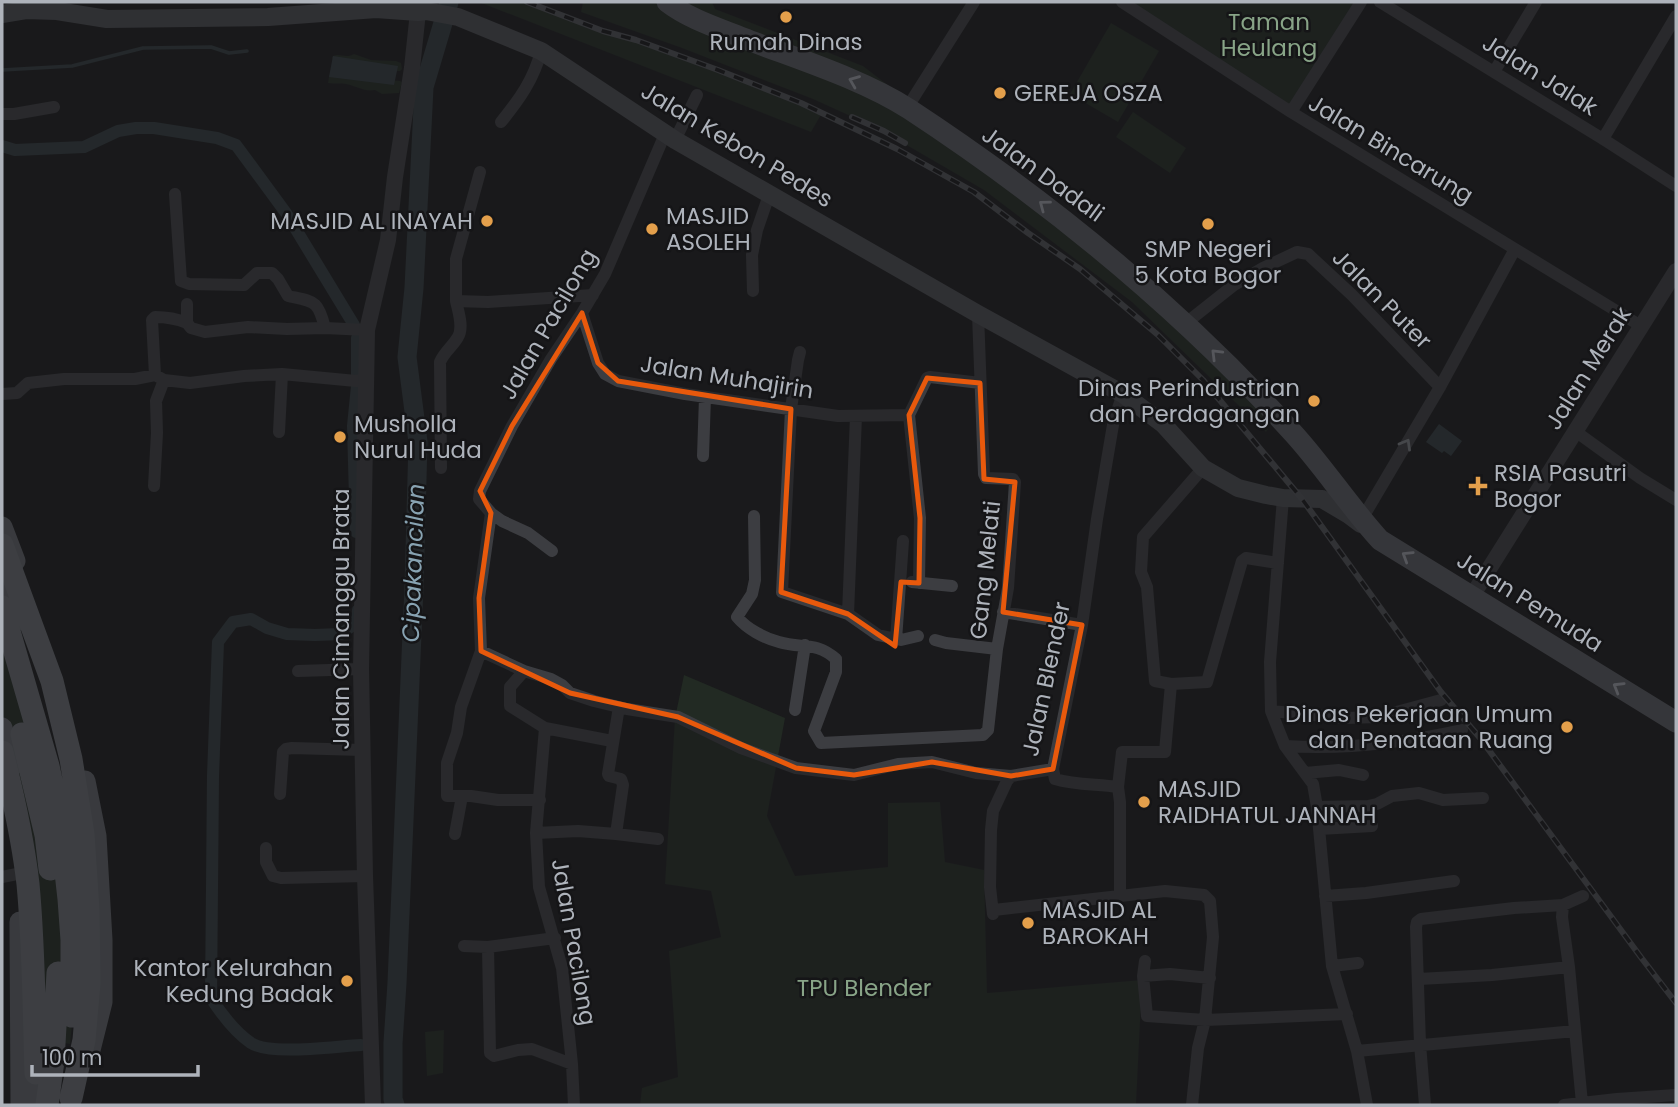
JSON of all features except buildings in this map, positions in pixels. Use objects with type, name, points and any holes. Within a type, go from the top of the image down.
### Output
[{"type":"highway","points":[[2,527],[62,675],[96,836],[102,940],[102,1002],[70,1103]]},
{"type":"highway","points":[[2,545],[52,681],[71,759],[83,834],[89,910],[89,984],[84,1040],[70,1103]]},
{"type":"highway","points":[[2,585],[63,790],[80,998],[70,1103]]},
{"type":"highway","points":[[2,607],[48,766],[61,827],[69,899],[73,985],[70,1103]]},
{"type":"highway","points":[[2,663],[29,759],[46,835],[55,898],[58,985],[47,1105]]},
{"type":"highway","points":[[2,727],[17,785],[34,883],[39,943],[41,1010],[33,1105]]},
{"type":"highway","points":[[2,752],[27,882],[36,1073]]},
{"type":"highway","points":[[2,795],[6,807],[10,875],[21,939],[21,1105]]},
{"type":"main road","name":"Jalan Dadali","points":[[667,2],[692,17],[863,84],[907,108],[1019,186],[1190,320],[1294,434],[1362,519]]},
{"type":"main road","name":"Jalan Kebon Pedes","points":[[2,14],[26,10],[57,10],[107,19],[268,16],[376,6],[458,16],[541,51],[670,137],[1123,394],[1163,424],[1203,468],[1238,488],[1283,498],[1322,499]]},
{"type":"main road","points":[[1328,476],[1330,485],[1322,499],[1349,515],[1380,540]]},
{"type":"main road","name":"Jalan Pemuda","points":[[1362,519],[1380,540],[1676,722]]},
{"type":"street","points":[[907,108],[974,2]]},
{"type":"street","name":"Jalan Bincarung","points":[[1122,2],[1292,112],[1641,326]]},
{"type":"street","points":[[1292,112],[1361,2]]},
{"type":"street","name":"Jalan Jalak","points":[[1380,2],[1676,186]]},
{"type":"street","points":[[1494,72],[1536,2]]},
{"type":"street","name":"Jalan Cimanggu Brata","points":[[373,1105],[362,750],[356,380],[388,240],[418,12]]},
{"type":"street","points":[[1603,139],[1676,16]]},
{"type":"street","points":[[502,122],[522,96],[538,66],[541,51]]},
{"type":"street","name":"Jalan Pacilong","points":[[481,651],[479,598],[491,513],[479,499],[480,491],[512,426],[593,295],[670,137],[697,95]]},
{"type":"street","points":[[2,114],[54,107]]},
{"type":"street","points":[[441,468],[440,362],[459,336],[456,259],[480,172]]},
{"type":"street","points":[[175,194],[180,279],[183,282],[196,285],[244,285],[257,273],[272,273],[288,296],[316,304],[325,328]]},
{"type":"street","points":[[753,291],[752,255],[769,195]]},
{"type":"street","points":[[1362,519],[1440,387],[1514,249]]},
{"type":"street","name":"Jalan Puter","points":[[1190,320],[1234,285],[1297,252],[1303,252],[1352,295],[1440,387]]},
{"type":"street","name":"Jalan Merak","points":[[1472,596],[1676,271]]},
{"type":"street","points":[[456,301],[488,302],[593,295]]},
{"type":"street","points":[[187,304],[187,323]]},
{"type":"street","name":"Jalan Muhajirin","points":[[582,313],[598,363],[605,374],[618,381],[705,397],[838,416],[909,415]]},
{"type":"street","name":"Gang Melati","points":[[805,645],[825,650],[836,659],[836,672],[814,731],[821,743],[983,735],[988,730],[997,649],[1008,588],[1015,482],[986,478],[984,474],[978,314]]},
{"type":"street","points":[[154,486],[156,401],[160,377],[152,320],[155,317],[174,318],[187,323],[191,328],[205,332],[248,327],[367,331]]},
{"type":"street","points":[[800,352],[791,409],[782,592],[848,614],[878,635],[896,640],[918,636]]},
{"type":"street","points":[[279,432],[282,374]]},
{"type":"street","points":[[2,394],[17,393],[28,383],[64,379],[160,377],[190,383],[282,374],[356,380]]},
{"type":"street","points":[[919,583],[920,518],[909,415],[927,378],[980,383]]},
{"type":"street","name":"Jalan Blender","points":[[1120,895],[993,912],[989,887],[993,811],[1007,781],[1011,776],[1053,769],[1082,625],[1115,416],[1123,394]]},
{"type":"street","points":[[703,456],[705,397]]},
{"type":"street","points":[[848,614],[856,416]]},
{"type":"street","points":[[1575,431],[1640,478],[1676,500]]},
{"type":"street","points":[[1203,468],[1143,537],[1142,572],[1147,587],[1155,681],[1171,684],[1207,682],[1242,561],[1246,558],[1278,563]]},
{"type":"street","points":[[1283,498],[1270,662],[1272,711],[1284,746],[1312,785],[1317,807],[1332,966],[1357,1051],[1367,1105]]},
{"type":"street","points":[[491,513],[552,551]]},
{"type":"street","points":[[754,516],[755,580],[752,594],[737,617],[745,627],[780,642],[805,645],[795,710]]},
{"type":"street","points":[[896,640],[903,541]]},
{"type":"street","points":[[901,582],[953,586]]},
{"type":"street","points":[[1003,611],[1082,625]]},
{"type":"street","points":[[936,640],[997,649]]},
{"type":"street","points":[[540,800],[447,796],[447,763],[457,733],[461,707],[481,651],[524,671],[551,679],[570,693],[619,707],[678,717],[741,748],[796,768],[853,775],[898,764],[932,762],[976,773],[1011,776]]},
{"type":"street","points":[[298,671],[361,669]]},
{"type":"street","points":[[524,671],[510,687],[510,706],[545,728],[612,741]]},
{"type":"street","points":[[1171,684],[1165,752],[1122,752],[1118,787],[1120,895],[1165,891],[1204,895],[1210,901],[1213,937],[1210,978],[1192,1105]]},
{"type":"street","points":[[1272,711],[1345,718],[1378,717],[1441,700]]},
{"type":"street","points":[[616,834],[623,785],[621,779],[608,774],[619,707]]},
{"type":"street","name":"Jalan Pacilong","points":[[545,728],[536,833],[539,887],[562,968],[574,1105]]},
{"type":"street","points":[[1284,746],[1314,748],[1368,745],[1416,740],[1462,730]]},
{"type":"street","points":[[280,794],[283,752],[286,749],[362,750]]},
{"type":"street","points":[[1053,769],[1055,779],[1069,783],[1118,787]]},
{"type":"street","points":[[1305,773],[1339,770],[1363,775]]},
{"type":"street","points":[[1317,807],[1368,806],[1392,796],[1419,793],[1443,800],[1483,798]]},
{"type":"street","points":[[455,834],[462,796]]},
{"type":"street","points":[[1319,829],[1372,826]]},
{"type":"street","points":[[536,833],[578,831],[657,839]]},
{"type":"street","points":[[266,848],[266,862],[273,876],[365,876]]},
{"type":"street","points":[[1325,896],[1454,881]]},
{"type":"street","points":[[1425,1105],[1420,1044],[1418,922],[1421,919],[1514,908],[1563,905],[1583,896]]},
{"type":"street","points":[[1563,905],[1562,917],[1582,1104]]},
{"type":"street","points":[[464,946],[488,947],[555,938]]},
{"type":"street","points":[[488,947],[490,1054],[494,1056],[532,1049],[572,1064]]},
{"type":"street","points":[[1145,961],[1143,976],[1147,1016],[1205,1020],[1347,1014]]},
{"type":"street","points":[[1332,966],[1357,963]]},
{"type":"street","points":[[1419,979],[1569,967]]},
{"type":"street","points":[[1143,976],[1170,974],[1210,978]]},
{"type":"street","points":[[1357,1051],[1575,1031]]},
{"type":"street","points":[[1564,1105],[1676,1095]]},
{"type":"highlighted area","points":[[582,313],[598,363],[618,381],[791,409],[781,592],[848,614],[895,646],[901,582],[919,583],[920,518],[909,415],[927,378],[980,383],[984,479],[1015,482],[1003,612],[1082,625],[1053,769],[1011,776],[932,762],[854,775],[796,768],[678,717],[570,693],[481,651],[479,598],[491,513],[480,491],[512,426]]},
{"type":"green space","points":[[479,2],[525,2],[718,70],[822,113],[811,132]]},
{"type":"green space","points":[[583,2],[712,2],[715,9],[863,66],[1019,186],[1276,415],[1266,432],[1132,302],[984,190],[879,129],[813,99],[581,12]]},
{"type":"green space","name":"Taman Heulang","points":[[1121,2],[1361,2],[1291,112]]},
{"type":"green space","points":[[1111,23],[1159,51],[1118,122],[1070,94]]},
{"type":"green space","points":[[354,54],[371,60],[396,61],[401,63],[402,69],[394,71],[336,62],[332,58],[336,55]]},
{"type":"green space","points":[[334,75],[402,82],[399,93],[382,94],[346,84],[328,83],[329,77]]},
{"type":"green space","points":[[1133,112],[1186,148],[1170,173],[1116,137]]},
{"type":"green space","points":[[2,607],[48,766],[72,1025],[70,1044],[39,1039],[2,728]]},
{"type":"green space","name":"TPU Blender","points":[[684,675],[785,718],[767,816],[795,876],[888,867],[888,803],[940,802],[945,862],[984,870],[987,993],[1142,980],[1136,1105],[640,1105],[642,1088],[678,1077],[669,951],[721,937],[711,891],[665,884],[675,718]]},
{"type":"green space","points":[[444,1030],[443,1073],[427,1076],[425,1032]]},
{"type":"shaded area","points":[[333,56],[398,66],[394,85],[329,77]]},
{"type":"shaded area","points":[[1439,424],[1462,441],[1451,456],[1426,442]]},
{"type":"waterway","name":"Cipakancilan","points":[[448,6],[449,2]]},
{"type":"waterway","name":"Cipakancilan","points":[[395,1105],[393,1043],[418,442],[407,357],[414,288],[424,87],[443,23]]},
{"type":"waterway","points":[[2,70],[72,66],[143,48],[211,47],[229,53],[247,51]]},
{"type":"waterway","points":[[416,82],[424,87]]},
{"type":"waterway","points":[[2,146],[15,150],[84,147],[118,131],[136,128],[154,128],[217,138],[236,145],[286,213],[354,325]]},
{"type":"waterway","points":[[357,338],[357,375]]},
{"type":"waterway","points":[[356,532],[353,426],[357,386]]},
{"type":"waterway","points":[[358,610],[357,622],[341,634],[287,634],[267,628],[251,619],[233,622],[218,642],[213,776],[211,998],[240,1034],[260,1047],[288,1050],[361,1045]]},
{"type":"railway","points":[[527,2],[718,70],[801,103],[897,149],[974,192],[1080,269],[1158,335],[1203,380],[1302,499],[1441,692],[1480,738],[1676,1003]]},
{"type":"railway","points":[[852,117],[905,143]]},
{"type":"place","name":"Rumah Dinas","points":[[786,17]]},
{"type":"place","name":"GEREJA OSZA","points":[[1000,93]]},
{"type":"place","name":"MASJID AL INAYAH","points":[[487,221]]},
{"type":"place","name":"SMP Negeri 5 Kota Bogor","points":[[1208,224]]},
{"type":"place","name":"MASJID ASOLEH","points":[[652,229]]},
{"type":"place","name":"Dinas Perindustrian dan Perdagangan","points":[[1314,401]]},
{"type":"place","name":"Musholla Nurul Huda","points":[[340,437]]},
{"type":"place","name":"RSIA Pasutri Bogor","points":[[1478,486]]},
{"type":"place","name":"Dinas Pekerjaan Umum dan Penataan Ruang","points":[[1567,727]]},
{"type":"place","name":"MASJID RAIDHATUL JANNAH","points":[[1144,802]]},
{"type":"place","name":"MASJID AL BAROKAH","points":[[1028,923]]},
{"type":"place","name":"Kantor Kelurahan Kedung Badak","points":[[347,981]]}]
